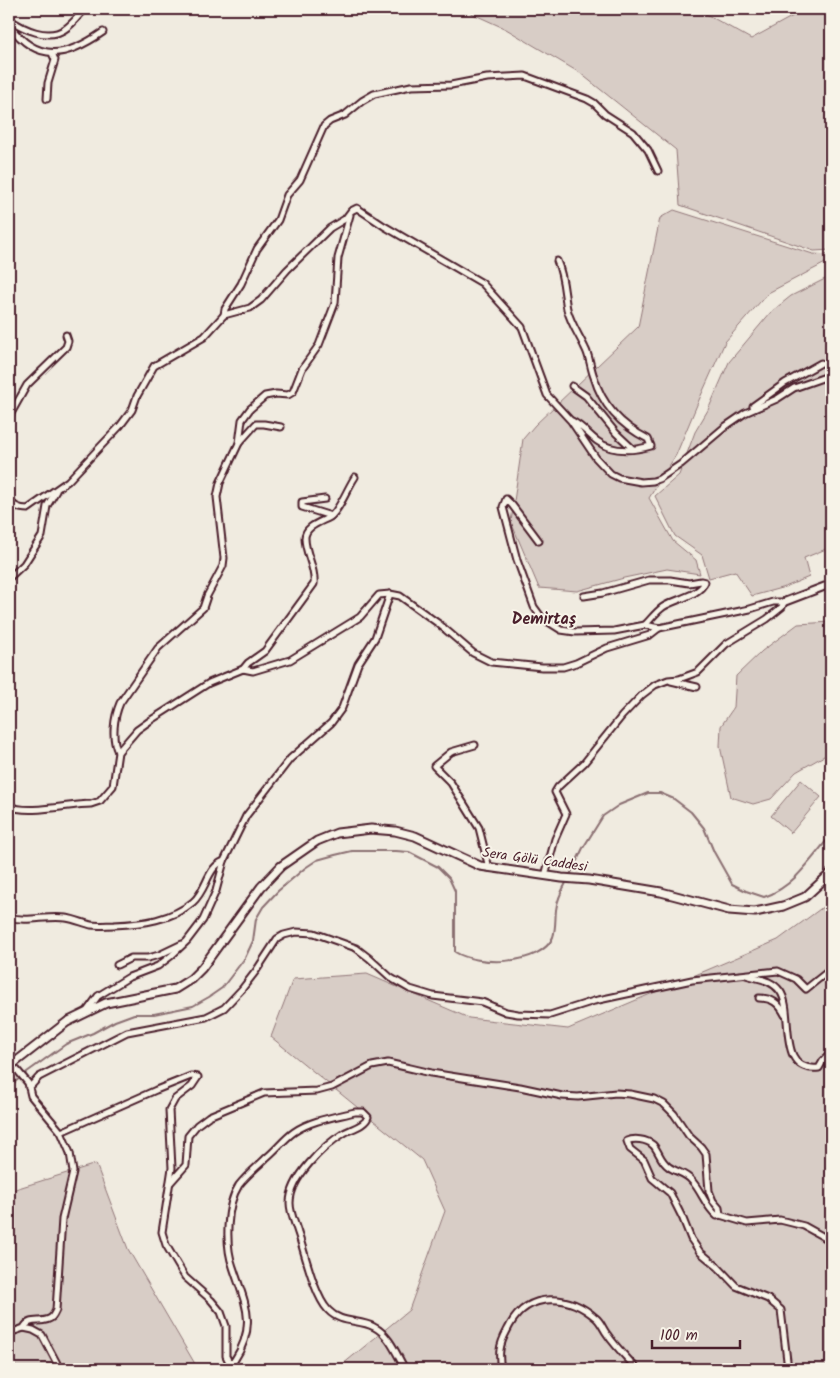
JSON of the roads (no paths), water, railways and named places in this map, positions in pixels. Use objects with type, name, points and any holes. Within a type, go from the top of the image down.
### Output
[{"type":"main road","name":"Sera Gölü Caddesi","points":[[9,1066],[67,1022],[87,1011],[106,1003],[176,989],[184,984],[202,968],[261,887],[281,866],[317,841],[337,834],[371,829],[395,831],[415,836],[480,866],[545,876],[589,880],[661,892],[729,910],[755,912],[783,906],[805,897],[831,873]]},
{"type":"street","points":[[9,19],[32,31],[53,34],[65,30],[84,9]]},
{"type":"street","points":[[9,26],[16,35],[29,45],[43,52],[52,53],[60,53],[83,45],[103,32]]},
{"type":"street","points":[[47,99],[48,83],[55,60],[52,53]]},
{"type":"street","points":[[224,315],[225,309],[241,284],[257,249],[278,220],[287,195],[300,180],[324,126],[330,121],[345,115],[374,94],[411,86],[451,85],[487,78],[525,76],[594,103],[605,114],[632,132],[648,150],[658,171]]},
{"type":"street","points":[[9,499],[11,503],[20,509],[28,509],[68,481],[120,426],[132,410],[137,396],[154,366],[204,337],[224,315],[250,308],[261,300],[287,270],[330,228],[345,219],[351,211],[357,208],[363,210],[384,226],[482,283],[522,327],[547,395],[571,421],[596,458],[611,474],[619,478],[641,482],[659,479],[778,388],[821,363]]},
{"type":"street","points":[[239,443],[242,420],[250,409],[265,396],[276,394],[288,395],[293,392],[302,369],[319,345],[335,303],[338,258],[351,211]]},
{"type":"street","points":[[557,261],[561,268],[570,317],[585,348],[594,380],[601,395],[615,415],[633,432],[648,439],[651,446],[620,450],[604,446],[579,425],[571,421]]},
{"type":"street","points":[[9,417],[27,385],[66,347],[68,341],[66,334]]},
{"type":"street","points":[[745,413],[777,399],[794,388],[831,375]]},
{"type":"street","points":[[572,386],[586,396],[616,433],[633,449]]},
{"type":"street","points":[[118,752],[114,744],[116,713],[120,703],[158,648],[203,608],[207,596],[223,566],[224,558],[217,497],[220,483],[239,443],[256,424],[281,427]]},
{"type":"street","points":[[243,670],[248,663],[266,651],[314,584],[315,575],[306,549],[305,537],[308,529],[331,516],[355,477]]},
{"type":"street","points":[[9,578],[24,564],[42,536],[47,506],[57,488]]},
{"type":"street","points":[[325,499],[302,502],[302,506],[331,516]]},
{"type":"street","points":[[539,541],[506,499],[502,507],[517,560],[534,608],[542,618],[561,630],[575,632],[614,631],[645,625],[659,628],[750,609],[773,602],[784,602],[831,584]]},
{"type":"street","points":[[584,596],[603,593],[649,580],[670,580],[689,583],[701,580],[704,582],[703,586],[663,607],[645,625]]},
{"type":"street","points":[[9,806],[30,810],[75,804],[91,804],[100,801],[113,786],[118,752],[137,730],[209,683],[243,670],[253,671],[290,660],[360,617],[378,595],[390,594],[400,596],[439,624],[473,653],[491,662],[563,667],[607,648],[650,635],[659,628]]},
{"type":"street","points":[[87,1011],[98,996],[129,976],[158,966],[172,956],[187,941],[203,920],[216,891],[224,860],[246,816],[290,759],[331,723],[342,708],[358,664],[374,638],[390,594]]},
{"type":"street","points":[[545,876],[554,838],[566,814],[555,792],[584,763],[622,716],[642,695],[655,685],[698,672],[726,644],[767,619],[782,607],[784,602]]},
{"type":"street","points":[[668,680],[697,687]]},
{"type":"street","points":[[475,745],[451,752],[434,766],[451,783],[479,828],[489,868]]},
{"type":"street","points":[[9,917],[20,920],[65,918],[93,925],[136,924],[170,916],[195,900],[204,890],[212,870],[218,863],[224,860]]},
{"type":"street","points":[[28,1085],[39,1077],[127,1032],[206,1017],[224,1008],[242,989],[277,939],[296,932],[314,933],[351,946],[369,958],[391,978],[410,989],[433,996],[482,1002],[506,1012],[518,1014],[550,1015],[594,1001],[635,991],[692,980],[743,974],[778,971],[796,980],[806,989],[831,969]]},
{"type":"street","points":[[117,965],[131,958],[148,958],[159,955],[187,941]]},
{"type":"street","points":[[743,974],[770,982],[781,992],[786,1007],[787,1036],[797,1061],[804,1067],[819,1068],[831,1053]]},
{"type":"street","points":[[759,998],[767,998],[774,1001],[781,1006],[786,1015]]},
{"type":"street","points":[[170,1184],[186,1165],[188,1136],[197,1125],[209,1116],[264,1093],[317,1091],[332,1088],[372,1066],[388,1063],[457,1078],[520,1086],[562,1096],[578,1097],[616,1093],[654,1098],[664,1104],[674,1114],[689,1136],[706,1154],[709,1191],[713,1201],[719,1208],[720,1215]]},
{"type":"street","points":[[9,1066],[17,1070],[28,1085],[35,1102],[61,1132],[70,1152],[73,1172],[62,1219],[56,1310],[51,1318],[30,1322],[24,1328]]},
{"type":"street","points":[[61,1132],[191,1076],[198,1077],[192,1086],[176,1099],[169,1110],[172,1149],[170,1184],[162,1232],[166,1245],[185,1277],[211,1300],[221,1312],[226,1326],[226,1356],[229,1362],[234,1361],[245,1340],[248,1323],[246,1302],[232,1265],[228,1243],[231,1208],[239,1186],[292,1133],[303,1126],[355,1112],[363,1112],[368,1116],[365,1122],[342,1134],[327,1146],[312,1160],[296,1182],[291,1193],[291,1214],[316,1287],[327,1309],[341,1319],[366,1324],[380,1331],[394,1349],[405,1369]]},
{"type":"street","points":[[788,1369],[781,1310],[768,1299],[736,1286],[700,1252],[691,1238],[684,1219],[670,1193],[652,1178],[644,1160],[630,1149],[627,1141],[633,1139],[644,1141],[653,1146],[659,1157],[668,1167],[688,1176],[694,1182],[712,1212],[717,1216],[720,1215],[747,1223],[780,1220],[804,1226],[831,1241]]},
{"type":"street","points":[[501,1369],[500,1351],[502,1339],[517,1314],[530,1304],[542,1299],[560,1300],[582,1308],[597,1319],[607,1335],[637,1369]]},
{"type":"street","points":[[9,1333],[24,1328],[42,1335],[60,1369]]},
{"type":"waterway","points":[[569,877],[583,848],[603,816],[619,805],[648,793],[660,793],[674,799],[691,812],[704,828],[714,852],[732,884],[764,897],[784,886],[802,871],[831,835]]},
{"type":"waterway","points":[[9,1087],[66,1044],[93,1033],[115,1021],[134,1014],[154,1014],[193,1006],[222,988],[245,958],[253,941],[256,919],[263,907],[278,891],[317,860],[352,851],[396,851],[409,852],[438,867],[449,878],[455,891],[455,952],[478,960],[508,961],[536,954],[546,947],[553,937],[557,903],[567,881]]},
{"type":"district","name":"Demirtaş","points":[[544,619]]}]
